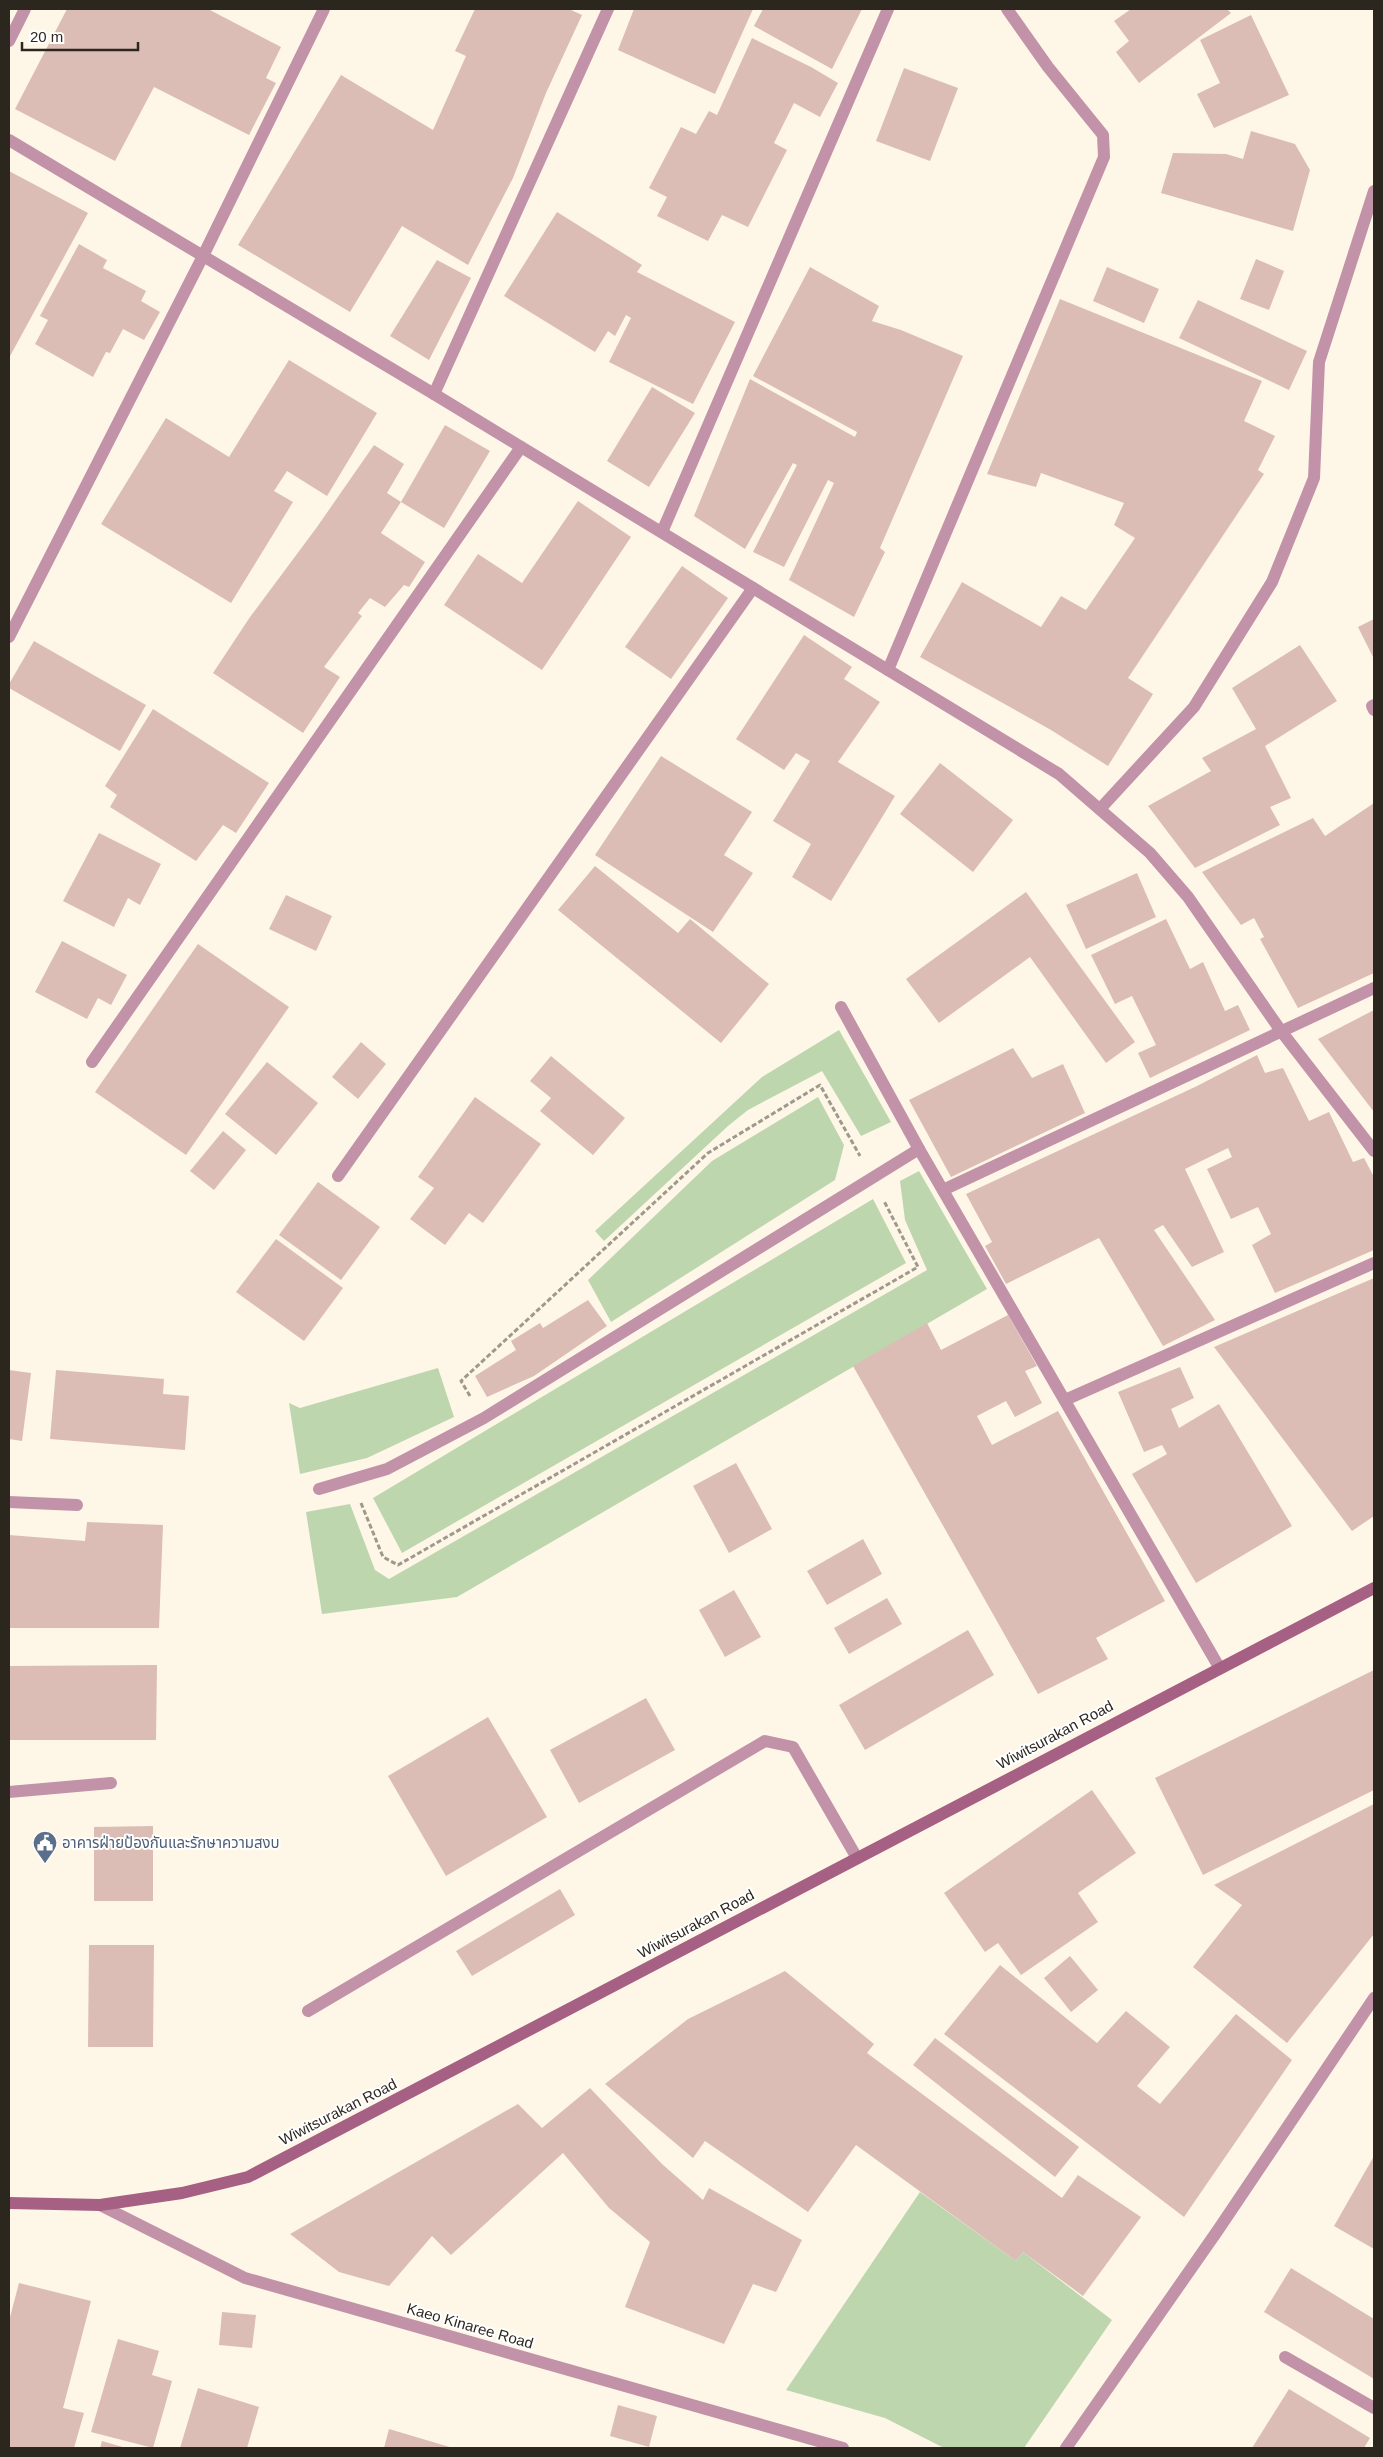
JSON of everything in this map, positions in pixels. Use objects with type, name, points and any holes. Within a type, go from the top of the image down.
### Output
[{"type":"main road","name":"Wiwitsurakan Road","points":[[9,2203],[100,2205],[182,2193],[248,2177],[1374,1588]]},
{"type":"street","points":[[9,41],[25,9]]},
{"type":"street","points":[[9,637],[203,256],[324,9]]},
{"type":"street","points":[[434,394],[608,9]]},
{"type":"street","points":[[662,532],[888,9]]},
{"type":"street","points":[[888,670],[1104,157],[1103,135],[1048,67],[1007,9]]},
{"type":"street","points":[[9,140],[521,446],[1060,774],[1150,853],[1188,897],[1282,1031],[1374,1151]]},
{"type":"street","points":[[1100,809],[1194,707],[1272,582],[1314,478],[1319,362],[1374,192]]},
{"type":"street","points":[[92,1062],[521,446]]},
{"type":"street","points":[[338,1176],[753,588]]},
{"type":"street","points":[[1374,705],[1372,706],[1374,710]]},
{"type":"street","points":[[943,1190],[1374,988]]},
{"type":"street","points":[[841,1007],[919,1149],[1219,1668]]},
{"type":"street","points":[[319,1489],[387,1469],[484,1418],[919,1149]]},
{"type":"street","points":[[1065,1400],[1374,1263]]},
{"type":"street","points":[[9,1502],[77,1505]]},
{"type":"street","points":[[308,2012],[765,1740],[793,1747],[857,1858]]},
{"type":"street","points":[[9,1792],[111,1783]]},
{"type":"street","points":[[1066,2448],[1218,2230],[1374,1998]]},
{"type":"street","name":"Kaeo Kinaree Road","points":[[100,2205],[245,2278],[843,2448]]},
{"type":"street","points":[[1285,2356],[1374,2408]]},
{"type":"green space","points":[[839,1030],[891,1122],[861,1136],[822,1071],[748,1110],[728,1126],[604,1241],[595,1231],[762,1077]]},
{"type":"green space","points":[[818,1097],[844,1145],[835,1180],[611,1322],[588,1280],[712,1161]]},
{"type":"green space","points":[[919,1171],[987,1289],[457,1597],[322,1614],[306,1512],[350,1504],[375,1570],[389,1579],[927,1270],[905,1220],[900,1181]]},
{"type":"green space","points":[[873,1199],[906,1263],[402,1553],[373,1498]]},
{"type":"green space","points":[[438,1368],[454,1417],[367,1458],[300,1474],[289,1403],[300,1408]]},
{"type":"green space","points":[[920,2192],[1016,2261],[1023,2252],[1112,2320],[1024,2448],[944,2448],[885,2418],[786,2390]]},
{"type":"building","points":[[67,9],[208,9],[281,47],[266,78],[276,83],[249,135],[154,87],[115,161],[15,109]]},
{"type":"building","points":[[475,9],[569,9],[582,15],[546,93],[513,178],[468,265],[402,226],[350,312],[238,245],[341,75],[433,130],[466,56],[455,51]]},
{"type":"building","points":[[634,9],[753,9],[715,94],[618,50]]},
{"type":"building","points":[[763,9],[862,9],[832,69],[754,26]]},
{"type":"building","points":[[1131,9],[1227,9],[1231,13],[1139,83],[1116,52],[1129,41],[1114,21]]},
{"type":"building","points":[[1251,15],[1289,95],[1214,128],[1197,94],[1220,83],[1200,40]]},
{"type":"building","points":[[752,38],[811,67],[838,83],[820,117],[794,103],[774,143],[787,150],[748,227],[722,215],[708,241],[657,216],[667,197],[649,188],[681,127],[696,134],[709,111],[717,115]]},
{"type":"building","points":[[904,68],[958,88],[930,161],[876,141]]},
{"type":"building","points":[[1251,131],[1295,144],[1310,170],[1293,231],[1161,193],[1173,153],[1226,154],[1243,159]]},
{"type":"building","points":[[9,171],[88,213],[9,358]]},
{"type":"building","points":[[557,212],[642,265],[637,272],[735,322],[693,404],[609,362],[631,318],[626,315],[615,336],[608,331],[595,352],[504,296]]},
{"type":"building","points":[[79,244],[107,260],[103,268],[146,291],[141,301],[160,312],[144,340],[123,329],[110,353],[106,352],[93,377],[35,344],[48,320],[40,316]]},
{"type":"building","points":[[1256,259],[1284,271],[1269,310],[1240,299]]},
{"type":"building","points":[[437,260],[471,278],[429,360],[390,336]]},
{"type":"building","points":[[810,267],[879,306],[872,321],[901,330],[963,356],[880,548],[885,552],[854,617],[789,580],[834,483],[828,480],[784,567],[753,552],[797,465],[793,463],[745,549],[694,516],[750,379],[855,437],[857,432],[753,376]]},
{"type":"building","points":[[1107,267],[1159,289],[1144,323],[1093,301]]},
{"type":"building","points":[[1060,299],[1262,381],[1244,421],[1275,436],[1258,470],[1264,474],[1128,678],[1153,694],[1108,766],[1051,730],[920,657],[962,582],[1041,627],[1061,596],[1086,610],[1135,538],[1114,525],[1124,503],[1041,473],[1036,487],[987,474]]},
{"type":"building","points":[[1198,300],[1307,351],[1289,390],[1179,338]]},
{"type":"building","points":[[289,360],[377,413],[327,496],[287,471],[274,491],[293,502],[231,603],[101,524],[166,418],[229,457]]},
{"type":"building","points":[[652,387],[695,413],[649,487],[607,461]]},
{"type":"building","points":[[445,425],[490,451],[444,528],[401,502]]},
{"type":"building","points":[[374,445],[404,464],[387,493],[401,502],[381,533],[425,562],[409,587],[404,585],[385,607],[370,598],[358,613],[362,616],[324,667],[340,677],[303,733],[213,673],[250,617],[317,527]]},
{"type":"building","points":[[578,501],[631,537],[542,670],[444,605],[478,554],[522,583]]},
{"type":"building","points":[[682,566],[728,598],[671,679],[625,647]]},
{"type":"building","points":[[1374,619],[1374,659],[1358,627]]},
{"type":"building","points":[[804,635],[852,667],[844,679],[880,702],[838,762],[895,796],[831,901],[792,877],[811,844],[773,821],[810,761],[796,753],[784,770],[736,739]]},
{"type":"building","points":[[34,641],[146,705],[120,751],[9,688],[9,684]]},
{"type":"building","points":[[1300,645],[1337,701],[1265,746],[1291,798],[1270,807],[1280,825],[1195,868],[1148,806],[1211,771],[1202,758],[1256,729],[1232,688]]},
{"type":"building","points":[[153,709],[269,783],[236,833],[223,825],[196,861],[110,807],[117,795],[105,786]]},
{"type":"building","points":[[661,756],[752,812],[724,855],[753,873],[713,932],[595,855]]},
{"type":"building","points":[[940,763],[1013,820],[973,872],[900,814]]},
{"type":"building","points":[[1374,803],[1374,973],[1298,1008],[1260,939],[1264,937],[1254,918],[1241,925],[1202,872],[1313,818],[1325,836]]},
{"type":"building","points":[[99,833],[161,864],[140,905],[128,898],[114,927],[63,901]]},
{"type":"building","points":[[595,866],[678,933],[690,919],[769,984],[721,1043],[558,910]]},
{"type":"building","points":[[1137,873],[1156,917],[1086,949],[1066,905]]},
{"type":"building","points":[[1026,892],[1135,1042],[1106,1063],[1030,957],[939,1023],[906,979]]},
{"type":"building","points":[[286,895],[332,916],[316,951],[269,929]]},
{"type":"building","points":[[1166,919],[1190,969],[1203,962],[1225,1011],[1238,1005],[1250,1030],[1150,1078],[1138,1053],[1156,1045],[1132,996],[1115,1004],[1091,955]]},
{"type":"building","points":[[62,941],[127,975],[111,1005],[98,998],[87,1019],[35,992]]},
{"type":"building","points":[[198,944],[289,1007],[186,1155],[95,1092]]},
{"type":"building","points":[[1374,1010],[1374,1112],[1318,1039]]},
{"type":"building","points":[[361,1042],[386,1064],[358,1099],[332,1077]]},
{"type":"building","points":[[1013,1048],[1032,1078],[1063,1064],[1085,1113],[951,1177],[909,1100]]},
{"type":"building","points":[[1257,1055],[1265,1073],[1283,1068],[1309,1121],[1329,1112],[1353,1162],[1364,1158],[1374,1177],[1374,1250],[1275,1293],[1252,1245],[1271,1234],[1258,1207],[1231,1219],[1207,1169],[1232,1157],[1228,1148],[1185,1169],[1224,1252],[1192,1267],[1163,1225],[1154,1230],[1215,1320],[1163,1346],[1099,1238],[1006,1284],[985,1246],[992,1242],[966,1194],[1197,1086]]},
{"type":"building","points":[[551,1056],[625,1118],[593,1155],[540,1111],[551,1098],[530,1081]]},
{"type":"building","points":[[267,1062],[318,1103],[276,1155],[225,1114]]},
{"type":"building","points":[[475,1097],[541,1144],[483,1223],[469,1213],[445,1245],[410,1219],[434,1188],[418,1177]]},
{"type":"building","points":[[223,1131],[246,1150],[214,1190],[190,1171]]},
{"type":"building","points":[[318,1182],[380,1227],[341,1280],[279,1235]]},
{"type":"building","points":[[276,1239],[343,1288],[304,1341],[236,1292]]},
{"type":"building","points":[[1374,1278],[1374,1516],[1352,1531],[1214,1347]]},
{"type":"building","points":[[588,1300],[607,1326],[534,1376],[487,1397],[475,1376],[516,1350],[511,1341],[540,1323],[543,1328]]},
{"type":"building","points":[[1008,1315],[1037,1366],[1025,1371],[1042,1403],[1015,1417],[1006,1401],[977,1416],[992,1445],[1058,1411],[1165,1601],[1096,1638],[1108,1659],[1038,1694],[853,1366],[927,1323],[941,1350]]},
{"type":"building","points":[[1180,1367],[1194,1398],[1171,1409],[1179,1428],[1219,1404],[1292,1526],[1196,1583],[1132,1474],[1167,1454],[1162,1445],[1144,1452],[1118,1392]]},
{"type":"building","points":[[9,1370],[31,1373],[22,1441],[9,1439]]},
{"type":"building","points":[[56,1370],[164,1379],[163,1394],[189,1396],[185,1450],[50,1439]]},
{"type":"building","points":[[736,1463],[772,1529],[729,1553],[693,1486]]},
{"type":"building","points":[[87,1522],[163,1525],[159,1628],[9,1628],[9,1535],[85,1541]]},
{"type":"building","points":[[863,1539],[882,1574],[827,1605],[807,1571]]},
{"type":"building","points":[[734,1590],[761,1637],[725,1657],[699,1610]]},
{"type":"building","points":[[887,1598],[902,1624],[849,1654],[834,1628]]},
{"type":"building","points":[[968,1630],[994,1675],[865,1750],[839,1705]]},
{"type":"building","points":[[157,1665],[156,1740],[9,1740],[9,1666]]},
{"type":"building","points":[[1374,1670],[1374,1790],[1203,1875],[1155,1778]]},
{"type":"building","points":[[646,1698],[675,1750],[579,1803],[550,1750]]},
{"type":"building","points":[[488,1717],[547,1817],[446,1876],[388,1776]]},
{"type":"building","points":[[1092,1790],[1136,1853],[1078,1893],[1098,1922],[1021,1975],[998,1943],[985,1952],[944,1893]]},
{"type":"building","points":[[1374,1804],[1374,1934],[1287,2043],[1193,1967],[1242,1905],[1214,1885]]},
{"type":"building","points":[[153,1826],[153,1901],[94,1901],[94,1827]]},
{"type":"building","points":[[560,1889],[575,1915],[472,1976],[456,1951]]},
{"type":"building","points":[[89,1945],[154,1945],[153,2047],[88,2047]]},
{"type":"building","points":[[1070,1956],[1098,1990],[1071,2012],[1044,1978]]},
{"type":"building","points":[[1000,1965],[1097,2043],[1126,2011],[1170,2047],[1137,2086],[1160,2104],[1236,2014],[1292,2060],[1184,2217],[944,2034]]},
{"type":"building","points":[[785,1971],[874,2044],[867,2053],[1062,2198],[1078,2175],[1141,2217],[1083,2296],[1023,2252],[1016,2261],[856,2145],[808,2212],[705,2141],[693,2158],[605,2084],[688,2019]]},
{"type":"building","points":[[935,2038],[1079,2147],[1055,2177],[913,2065]]},
{"type":"building","points":[[590,2088],[662,2164],[703,2200],[709,2188],[802,2240],[776,2292],[753,2284],[724,2344],[625,2307],[650,2242],[609,2208],[563,2153],[451,2255],[432,2236],[389,2286],[339,2272],[290,2234],[518,2104],[542,2128]]},
{"type":"building","points":[[1374,2156],[1374,2249],[1334,2226]]},
{"type":"building","points":[[1291,2268],[1374,2319],[1374,2379],[1264,2312]]},
{"type":"building","points":[[19,2283],[91,2301],[63,2408],[84,2413],[74,2448],[9,2448],[9,2321]]},
{"type":"building","points":[[222,2312],[256,2315],[252,2348],[219,2345]]},
{"type":"building","points":[[118,2339],[159,2351],[152,2375],[172,2381],[153,2448],[91,2432]]},
{"type":"building","points":[[198,2388],[259,2407],[247,2448],[180,2448]]},
{"type":"building","points":[[1289,2389],[1370,2438],[1364,2448],[1252,2448]]},
{"type":"building","points":[[618,2405],[657,2416],[649,2447],[610,2436]]},
{"type":"building","points":[[389,2429],[453,2448],[384,2448]]},
{"type":"building","points":[[102,2441],[126,2448],[100,2448]]},
{"type":"place","name":"อาคารฝ่ายป้องกันและรักษาความสงบ","points":[[45,1864]]}]
